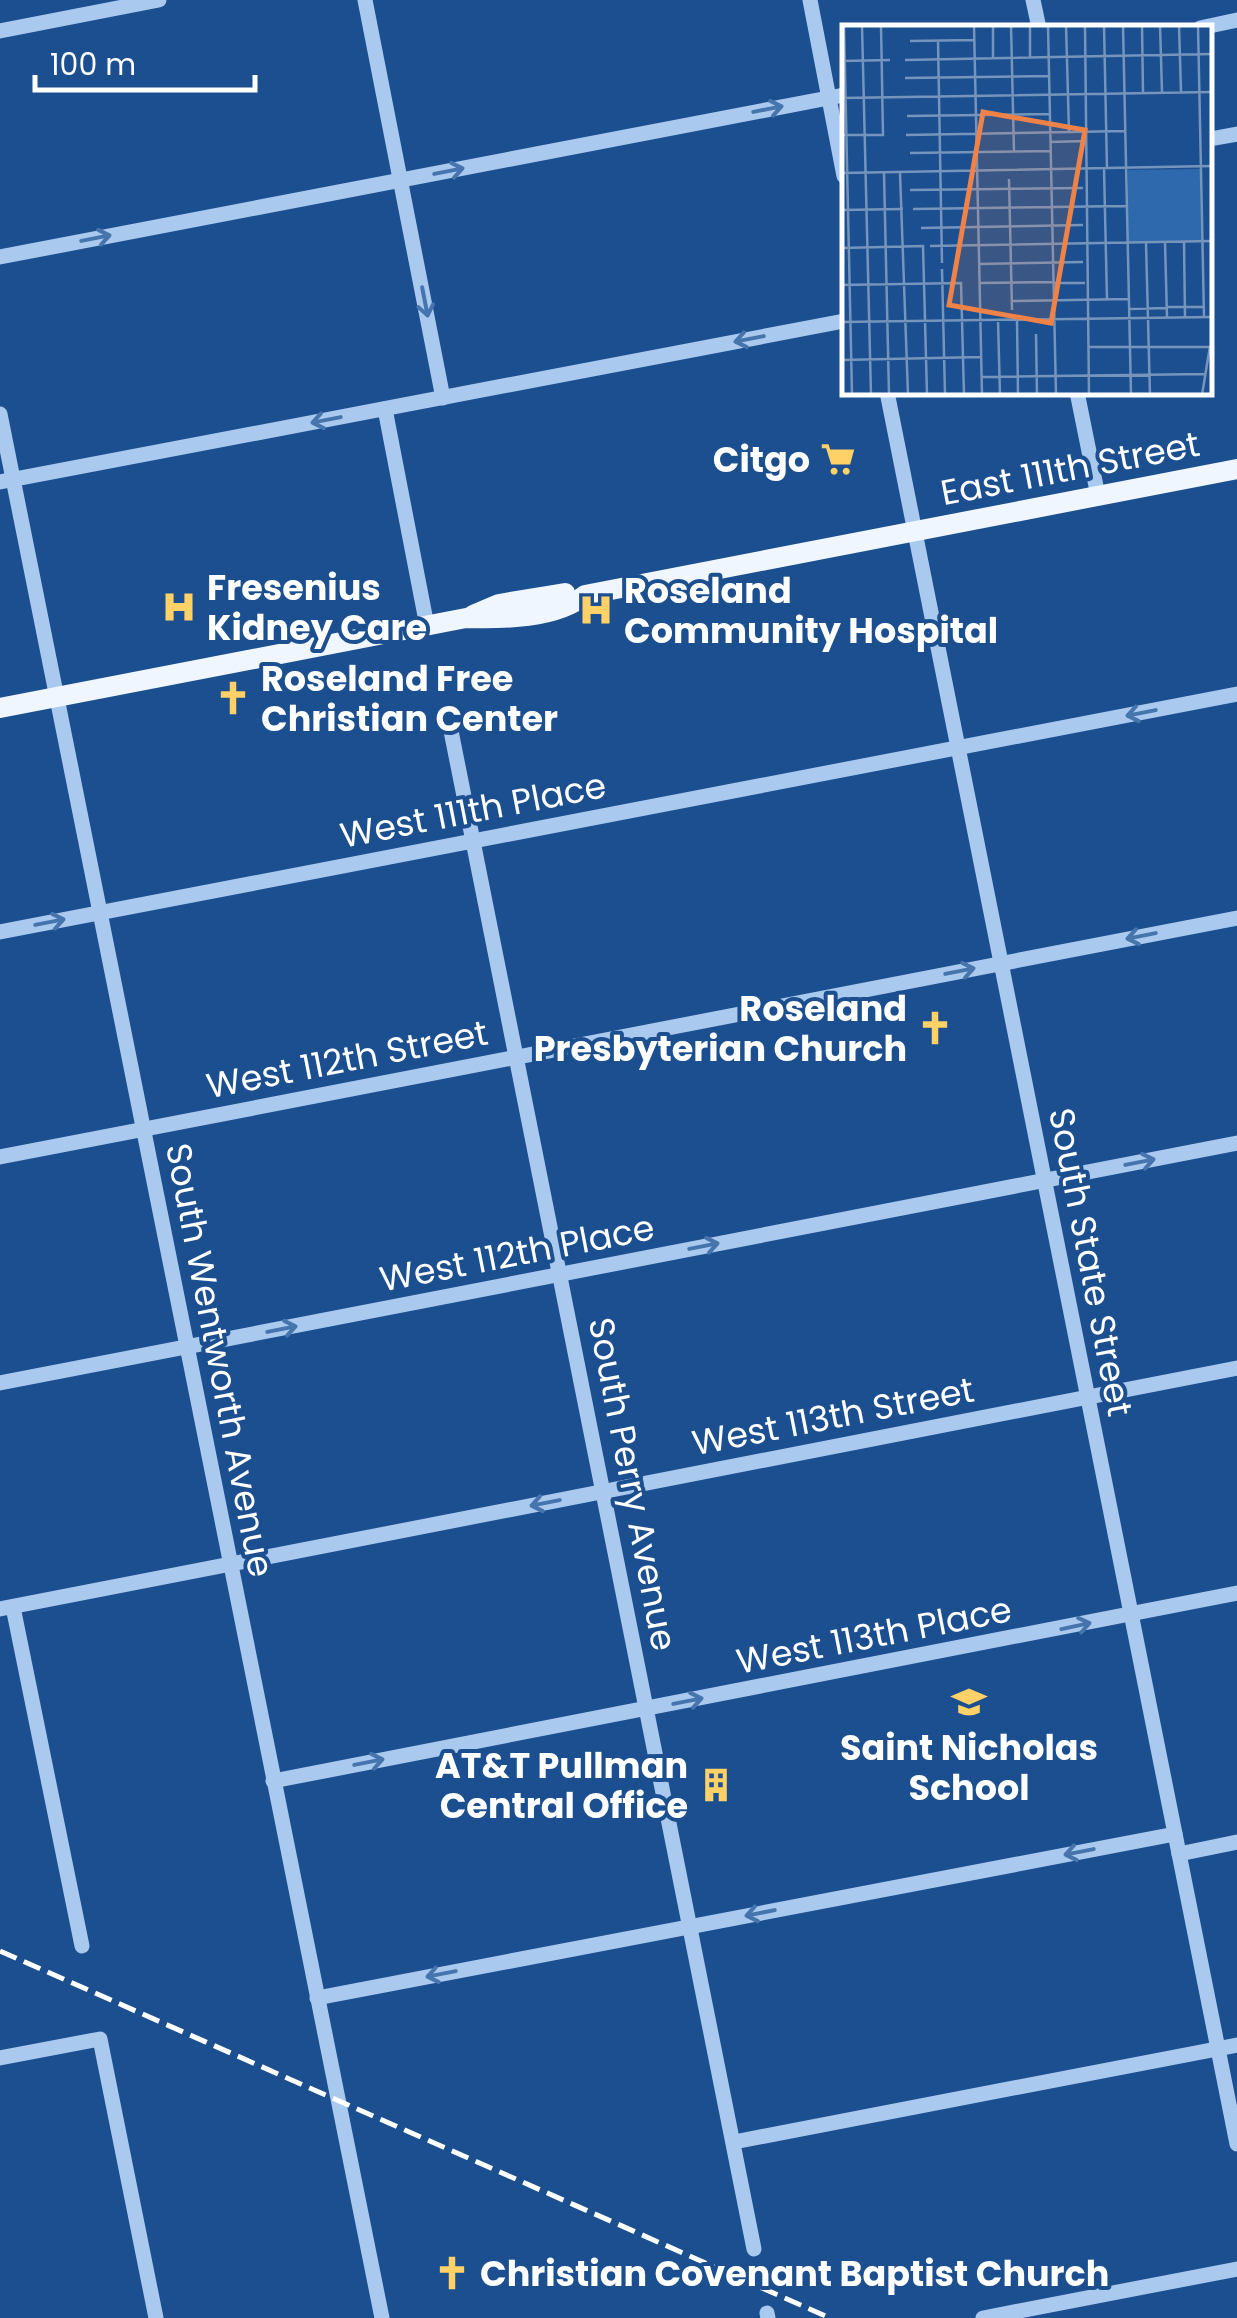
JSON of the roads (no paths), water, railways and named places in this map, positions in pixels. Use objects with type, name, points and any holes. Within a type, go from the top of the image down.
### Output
[{"type":"main road","name":"East 111th Street","points":[[0,708],[466,618],[533,614],[585,595],[1237,468]]},
{"type":"street","points":[[0,30],[159,0]]},
{"type":"street","points":[[366,0],[444,398]]},
{"type":"street","points":[[810,0],[837,96],[842,153]]},
{"type":"street","points":[[1033,0],[1038,25]]},
{"type":"street","points":[[1212,25],[1237,20]]},
{"type":"street","points":[[0,257],[837,96]]},
{"type":"street","points":[[1212,139],[1237,134]]},
{"type":"street","points":[[6,481],[842,321]]},
{"type":"street","name":"South State Street","points":[[888,395],[1237,2144]]},
{"type":"street","points":[[1078,395],[1098,496]]},
{"type":"street","points":[[385,408],[427,626]]},
{"type":"street","name":"South Wentworth Avenue","points":[[0,414],[6,481],[100,913],[382,2318]]},
{"type":"street","name":"West 111th Place","points":[[0,932],[1237,694]]},
{"type":"street","name":"South Perry Avenue","points":[[451,731],[754,2249]]},
{"type":"street","name":"West 112th Street","points":[[0,1157],[1237,918]]},
{"type":"street","name":"West 112th Place","points":[[0,1384],[1237,1143]]},
{"type":"street","name":"West 113th Street","points":[[6,1608],[1237,1368]]},
{"type":"street","name":"West 113th Place","points":[[274,1781],[1237,1593]]},
{"type":"street","points":[[6,1608],[82,1946]]},
{"type":"street","points":[[317,1998],[1175,1834]]},
{"type":"street","points":[[1179,1854],[1237,1842]]},
{"type":"street","points":[[0,2058],[100,2039],[156,2318]]},
{"type":"street","points":[[734,2142],[1237,2045]]},
{"type":"street","points":[[983,2318],[1040,2313],[1237,2269]]},
{"type":"railway","points":[[0,1951],[830,2318]]},
{"type":"place","name":"Citgo","points":[[838,459]]},
{"type":"place","name":"Fresenius Kidney Care","points":[[179,607]]},
{"type":"place","name":"Roseland Community Hospital","points":[[596,610]]},
{"type":"place","name":"Roseland Free Christian Center","points":[[233,698]]},
{"type":"place","name":"Roseland Presbyterian Church","points":[[935,1028]]},
{"type":"place","name":"Saint Nicholas School","points":[[969,1702]]},
{"type":"place","name":"AT&T Pullman Central Office","points":[[716,1785]]},
{"type":"place","name":"Christian Covenant Baptist Church","points":[[452,2273]]}]
